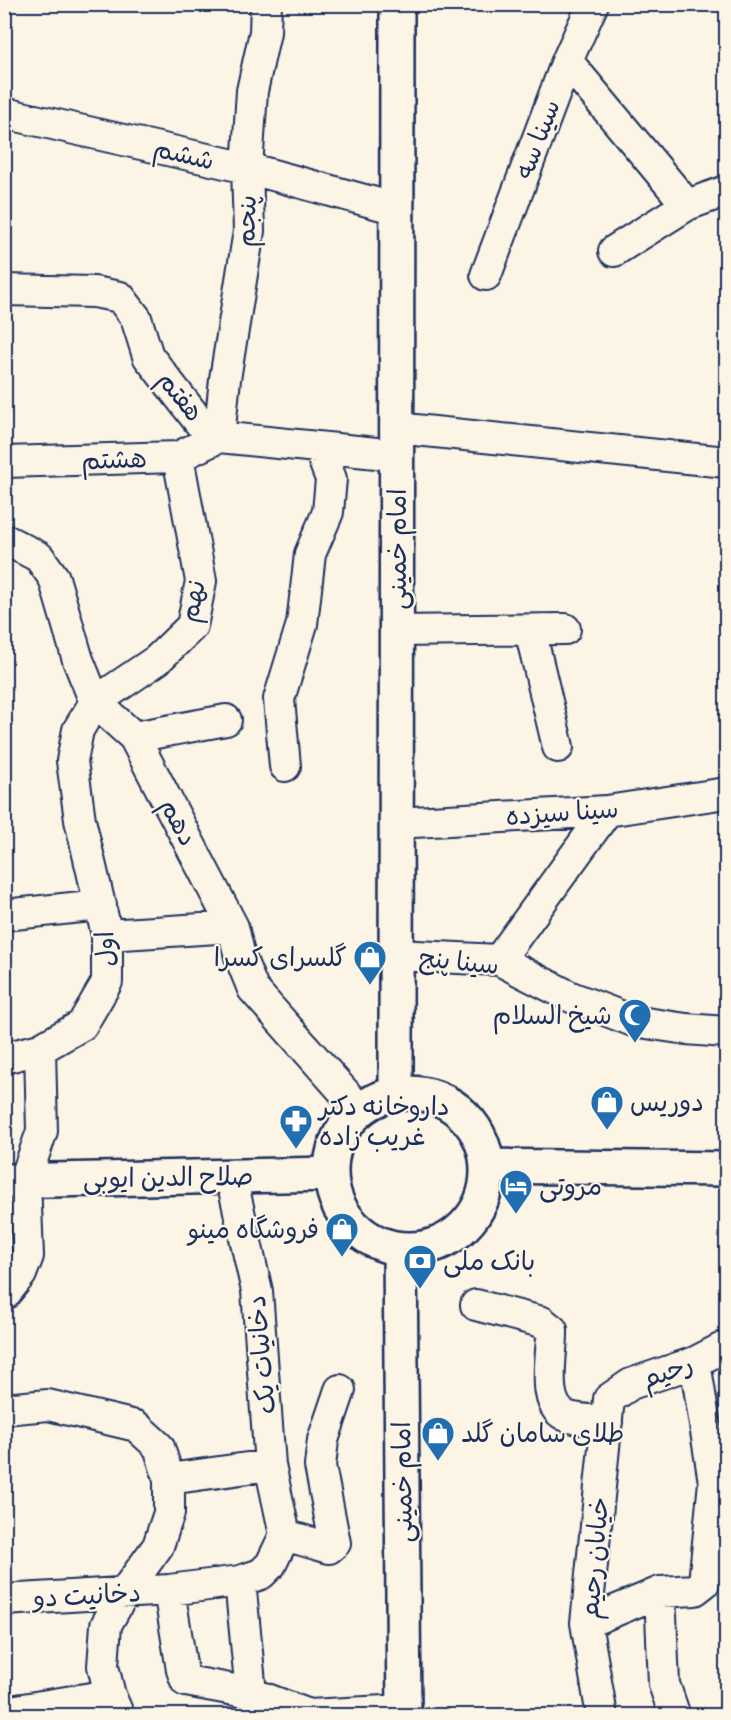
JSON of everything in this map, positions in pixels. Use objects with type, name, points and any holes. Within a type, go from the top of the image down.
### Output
[{"type":"main road","name":"امام خمینی","points":[[396,1093],[397,4]]},
{"type":"main road","points":[[396,1093],[417,1093],[439,1098],[458,1109],[478,1135],[488,1166],[486,1189],[478,1211],[463,1229],[444,1242],[423,1249],[400,1250],[382,1245],[365,1236],[351,1224],[340,1209],[331,1174],[338,1138],[360,1110],[376,1099],[396,1093]]},
{"type":"main road","points":[[488,1166],[726,1169]]},
{"type":"main road","name":"صلاح الدین ایوبی","points":[[15,1180],[331,1174]]},
{"type":"main road","name":"امام خمینی","points":[[400,1250],[404,1713]]},
{"type":"street","name":"پنجم","points":[[219,437],[225,379],[249,231],[247,168],[252,91],[265,32],[266,4]]},
{"type":"street","name":"سینا سه","points":[[486,275],[567,61],[593,4]]},
{"type":"street","points":[[567,61],[687,205]]},
{"type":"street","name":"ششم","points":[[4,113],[247,168],[397,209]]},
{"type":"street","points":[[614,251],[687,205],[726,191]]},
{"type":"street","name":"هفتم","points":[[4,290],[94,292],[120,297],[136,318],[148,356],[200,423],[219,437],[319,448],[396,441]]},
{"type":"street","name":"هشتم","points":[[4,462],[178,457],[219,437]]},
{"type":"street","points":[[396,441],[726,462]]},
{"type":"street","points":[[285,766],[279,699],[302,624],[310,554],[328,512],[331,479],[319,448]]},
{"type":"street","name":"نهم","points":[[94,702],[157,660],[192,626],[201,581],[178,457]]},
{"type":"street","name":"دهم","points":[[4,539],[39,557],[54,578],[78,660],[94,702],[134,736],[233,927],[240,957],[254,989],[360,1110]]},
{"type":"street","points":[[397,631],[565,629]]},
{"type":"street","points":[[530,630],[558,747]]},
{"type":"street","name":"اول","points":[[4,1058],[40,1049],[82,1025],[107,982],[107,935],[80,820],[72,761],[78,730],[94,702]]},
{"type":"street","points":[[134,736],[226,720]]},
{"type":"street","name":"سینا سیزده","points":[[396,823],[607,811],[726,793]]},
{"type":"street","points":[[499,960],[607,811]]},
{"type":"street","points":[[4,915],[101,905]]},
{"type":"street","points":[[107,935],[233,927]]},
{"type":"street","name":"سینا پنج","points":[[396,955],[499,960],[571,998],[633,1021],[726,1032]]},
{"type":"street","points":[[4,1295],[21,1274],[28,1256],[15,1180],[42,1131],[40,1049]]},
{"type":"street","name":"دخانیات یک","points":[[231,1176],[256,1291],[270,1465],[285,1535]]},
{"type":"street","points":[[476,1305],[542,1322],[552,1330],[549,1393],[554,1406],[566,1416],[608,1411]]},
{"type":"street","name":"رحیم","points":[[608,1411],[631,1384],[695,1362],[726,1346]]},
{"type":"street","points":[[586,1623],[660,1592],[695,1590],[704,1583],[714,1482],[695,1362]]},
{"type":"street","points":[[285,1535],[329,1548],[335,1542],[320,1466],[324,1440],[340,1390]]},
{"type":"street","points":[[4,1409],[48,1405],[136,1426],[159,1448],[169,1479],[169,1513],[158,1546],[124,1593],[106,1625],[103,1666],[115,1705],[9,1706]]},
{"type":"street","name":"خیابان رحیم","points":[[602,1716],[586,1623],[608,1411]]},
{"type":"street","points":[[169,1479],[270,1465]]},
{"type":"street","name":"دخانیت دو","points":[[4,1600],[169,1590],[240,1581],[261,1574],[271,1564],[285,1535]]},
{"type":"street","points":[[240,1581],[251,1693]]},
{"type":"street","points":[[169,1590],[182,1670],[186,1681],[251,1693],[309,1715],[404,1713]]},
{"type":"street","points":[[660,1592],[664,1684],[675,1716]]},
{"type":"place","name":"گلسرای کسرا","points":[[370,986]]},
{"type":"place","name":"شیخ السلام","points":[[635,1044]]},
{"type":"place","name":"دوریس","points":[[607,1131]]},
{"type":"place","name":"داروخانه دکتر غریب زاده","points":[[296,1150]]},
{"type":"place","name":"مروتی","points":[[516,1215]]},
{"type":"place","name":"فروشگاه مینو","points":[[342,1258]]},
{"type":"place","name":"بانک ملی","points":[[420,1290]]},
{"type":"place","name":"طلای سامان گلد","points":[[438,1462]]}]
